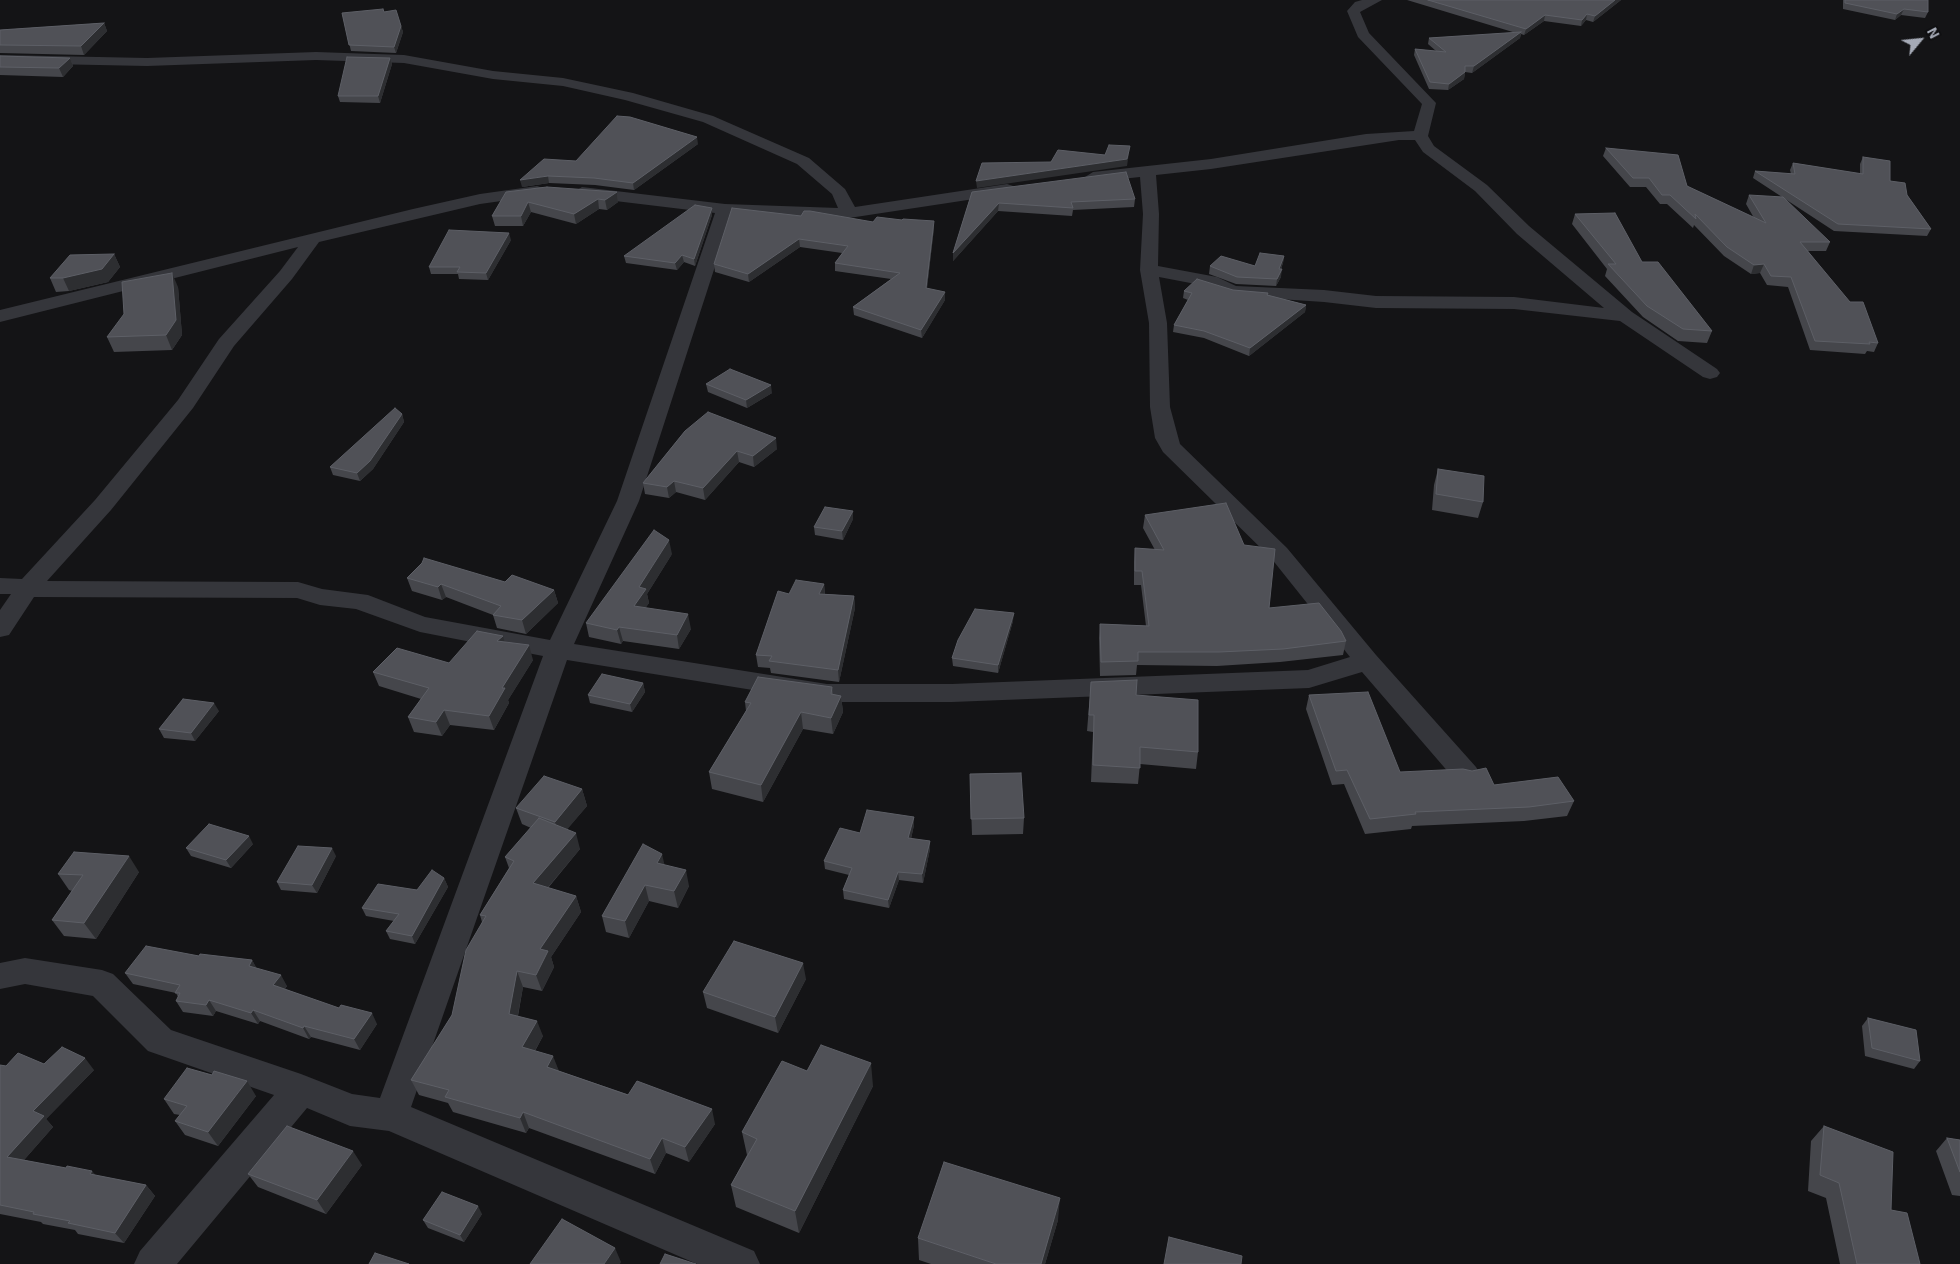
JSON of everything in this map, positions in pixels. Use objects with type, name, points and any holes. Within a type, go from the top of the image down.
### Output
[{"type":"street","points":[[1376,0],[1360,4],[1354,7],[1353,11],[1363,34],[1372,46],[1421,92],[1429,103],[1420,136],[1428,149],[1481,188],[1523,230],[1625,316],[1710,373]]},
{"type":"street","points":[[0,59],[147,62],[316,56],[404,59],[493,75],[563,82],[628,96],[708,119],[803,161],[839,192],[849,213]]},
{"type":"street","points":[[1079,179],[1148,172],[1366,139],[1399,135],[1420,136]]},
{"type":"street","points":[[1148,172],[1151,214],[1149,270],[1158,323],[1160,407],[1166,438],[1171,447],[1278,553],[1367,661],[1466,774]]},
{"type":"street","points":[[567,191],[725,209],[849,213],[1020,187]]},
{"type":"street","points":[[0,316],[313,238],[480,199],[549,190]]},
{"type":"street","points":[[391,1115],[558,650],[628,501],[725,209]]},
{"type":"street","points":[[0,629],[27,589],[103,505],[186,404],[226,343],[286,275],[313,238]]},
{"type":"street","points":[[1149,270],[1211,281],[1232,291],[1324,296],[1376,302],[1514,303],[1625,316]]},
{"type":"street","points":[[0,586],[19,586],[27,589],[298,590],[320,597],[358,601],[420,624],[558,650],[827,693],[952,694],[1309,679],[1367,661]]},
{"type":"street","points":[[0,976],[25,972],[102,984],[160,1041],[301,1088],[350,1110],[391,1115],[741,1264]]},
{"type":"street","points":[[153,1264],[301,1088]]},
{"type":"building","points":[[1428,0],[1615,0],[1595,16],[1587,14],[1582,20],[1545,15],[1526,29]]},
{"type":"building","points":[[1845,0],[1928,0],[1928,12],[1904,9],[1897,14],[1845,3]]},
{"type":"building","points":[[383,9],[384,12],[396,10],[401,26],[394,47],[349,45],[342,13]]},
{"type":"building","points":[[104,23],[81,46],[0,45],[0,30]]},
{"type":"building","points":[[1521,32],[1474,66],[1465,66],[1465,72],[1449,84],[1430,82],[1415,49],[1446,52],[1429,38]]},
{"type":"building","points":[[0,56],[70,58],[59,68],[0,67]]},
{"type":"building","points":[[347,57],[390,58],[378,96],[338,96]]},
{"type":"building","points":[[617,116],[630,117],[697,137],[633,183],[594,178],[548,176],[520,180],[544,159],[576,161]]},
{"type":"building","points":[[1109,145],[1130,146],[1127,159],[976,181],[982,163],[1051,162],[1058,150],[1105,155]]},
{"type":"building","points":[[1606,148],[1678,155],[1687,186],[1766,223],[1749,195],[1783,197],[1830,242],[1800,242],[1850,302],[1863,302],[1878,343],[1815,341],[1791,277],[1771,276],[1764,264],[1754,265],[1727,247],[1695,214],[1696,219],[1670,195],[1662,195],[1649,178],[1633,178]]},
{"type":"building","points":[[1863,157],[1890,161],[1890,181],[1905,183],[1907,195],[1931,229],[1838,224],[1755,171],[1795,174],[1793,163],[1863,174]]},
{"type":"building","points":[[1126,172],[1135,199],[1071,202],[1073,208],[999,203],[953,253],[972,192]]},
{"type":"building","points":[[547,187],[617,192],[605,200],[598,199],[574,214],[528,202],[521,216],[492,216],[506,192]]},
{"type":"building","points":[[695,205],[712,208],[694,259],[682,255],[675,263],[624,256]]},
{"type":"building","points":[[732,208],[801,216],[804,211],[810,211],[873,222],[877,217],[934,221],[926,288],[945,292],[921,330],[853,307],[900,273],[835,263],[848,246],[799,239],[748,274],[714,264]]},
{"type":"building","points":[[1615,213],[1642,262],[1658,262],[1712,331],[1683,329],[1647,306],[1608,264],[1616,264],[1575,214]]},
{"type":"building","points":[[449,230],[509,233],[486,273],[457,272],[460,267],[429,267]]},
{"type":"building","points":[[1260,253],[1284,256],[1279,269],[1282,269],[1277,279],[1237,277],[1210,266],[1221,256],[1255,266]]},
{"type":"building","points":[[114,254],[102,269],[63,278],[50,278],[70,255]]},
{"type":"building","points":[[172,273],[176,320],[166,335],[107,337],[124,314],[122,282]]},
{"type":"building","points":[[1197,279],[1233,290],[1268,293],[1267,295],[1306,305],[1250,348],[1204,331],[1174,325],[1192,293],[1184,291]]},
{"type":"building","points":[[730,369],[771,385],[746,400],[706,384]]},
{"type":"building","points":[[395,408],[402,414],[370,461],[357,473],[330,467]]},
{"type":"building","points":[[708,412],[776,438],[753,456],[737,451],[703,488],[674,481],[667,487],[643,483],[685,431]]},
{"type":"building","points":[[1438,469],[1484,476],[1483,502],[1436,494]]},
{"type":"building","points":[[1226,503],[1244,545],[1275,549],[1269,608],[1319,603],[1341,631],[1346,641],[1283,649],[1219,652],[1138,652],[1138,661],[1101,662],[1100,624],[1149,626],[1142,571],[1135,571],[1135,548],[1164,550],[1145,515]]},
{"type":"building","points":[[825,507],[853,511],[842,531],[814,527]]},
{"type":"building","points":[[654,530],[669,540],[639,587],[646,589],[634,606],[688,614],[677,635],[619,627],[617,630],[586,623]]},
{"type":"building","points":[[424,558],[505,582],[512,575],[554,590],[522,620],[493,615],[501,606],[441,584],[438,587],[407,578],[422,563]]},
{"type":"building","points":[[796,580],[824,584],[819,594],[854,596],[838,670],[769,661],[772,656],[756,655],[778,591],[789,594]]},
{"type":"building","points":[[975,609],[1014,613],[998,665],[952,658],[958,640]]},
{"type":"building","points":[[477,631],[503,636],[497,641],[529,645],[502,688],[505,688],[489,716],[444,710],[436,722],[408,717],[429,688],[373,672],[397,648],[449,663]]},
{"type":"building","points":[[602,674],[643,683],[630,704],[588,695]]},
{"type":"building","points":[[758,677],[832,687],[831,694],[841,696],[831,718],[801,712],[761,785],[709,772],[751,703],[745,702]]},
{"type":"building","points":[[1137,680],[1136,695],[1198,700],[1198,752],[1140,747],[1140,768],[1093,765],[1094,715],[1089,715],[1091,682]]},
{"type":"building","points":[[1368,692],[1400,772],[1463,769],[1472,771],[1486,768],[1494,785],[1558,777],[1574,801],[1529,807],[1415,812],[1416,814],[1370,819],[1347,770],[1336,771],[1309,695]]},
{"type":"building","points":[[183,699],[214,703],[191,733],[159,729]]},
{"type":"building","points":[[1021,773],[1024,818],[971,819],[970,774]]},
{"type":"building","points":[[544,776],[582,789],[555,822],[516,808]]},
{"type":"building","points":[[867,810],[914,817],[908,838],[930,841],[922,874],[898,872],[888,900],[843,890],[852,868],[824,861],[840,828],[860,833]]},
{"type":"building","points":[[539,818],[576,833],[533,883],[576,896],[540,949],[548,951],[536,975],[517,971],[509,1014],[537,1021],[522,1047],[553,1056],[547,1067],[628,1095],[637,1081],[712,1109],[685,1147],[662,1138],[650,1159],[523,1112],[520,1118],[445,1097],[449,1090],[411,1080],[452,1015],[466,950],[486,916],[480,915],[514,861],[505,857]]},
{"type":"building","points":[[209,824],[249,836],[226,860],[186,848]]},
{"type":"building","points":[[643,844],[662,854],[657,863],[686,870],[674,891],[645,885],[625,921],[602,916]]},
{"type":"building","points":[[298,846],[332,848],[312,885],[277,882]]},
{"type":"building","points":[[74,852],[129,856],[84,923],[52,920],[83,875],[58,874]]},
{"type":"building","points":[[432,870],[444,878],[412,936],[386,931],[399,914],[362,908],[378,884],[417,890]]},
{"type":"building","points":[[734,941],[803,963],[775,1017],[703,992]]},
{"type":"building","points":[[146,946],[199,956],[200,954],[252,960],[249,966],[281,975],[273,985],[339,1008],[341,1005],[372,1013],[354,1039],[304,1026],[303,1028],[253,1010],[251,1013],[209,1000],[206,1005],[176,1001],[180,993],[175,993],[180,985],[125,973]]},
{"type":"building","points":[[1868,1018],[1916,1030],[1920,1061],[1872,1048]]},
{"type":"building","points":[[821,1045],[871,1063],[795,1211],[731,1185],[757,1139],[742,1132],[782,1061],[807,1071]]},
{"type":"building","points":[[62,1047],[85,1058],[33,1111],[44,1116],[7,1157],[92,1171],[90,1174],[146,1185],[115,1233],[0,1205],[0,1065],[6,1066],[18,1053],[44,1064]]},
{"type":"building","points":[[187,1068],[212,1075],[214,1071],[247,1081],[208,1132],[175,1121],[187,1106],[164,1099]]},
{"type":"building","points":[[287,1126],[353,1151],[317,1200],[248,1174]]},
{"type":"building","points":[[1824,1126],[1893,1152],[1891,1210],[1907,1213],[1920,1264],[1857,1264],[1839,1183],[1820,1175]]},
{"type":"building","points":[[1947,1138],[1960,1140],[1960,1172]]},
{"type":"building","points":[[944,1162],[1060,1198],[1041,1264],[996,1264],[918,1238]]},
{"type":"building","points":[[442,1192],[478,1206],[460,1235],[423,1220]]},
{"type":"building","points":[[562,1219],[615,1248],[604,1264],[530,1264]]},
{"type":"building","points":[[1169,1237],[1242,1256],[1241,1264],[1164,1264]]},
{"type":"building","points":[[375,1253],[409,1264],[369,1264]]},
{"type":"building","points":[[665,1254],[696,1264],[660,1264]]}]
